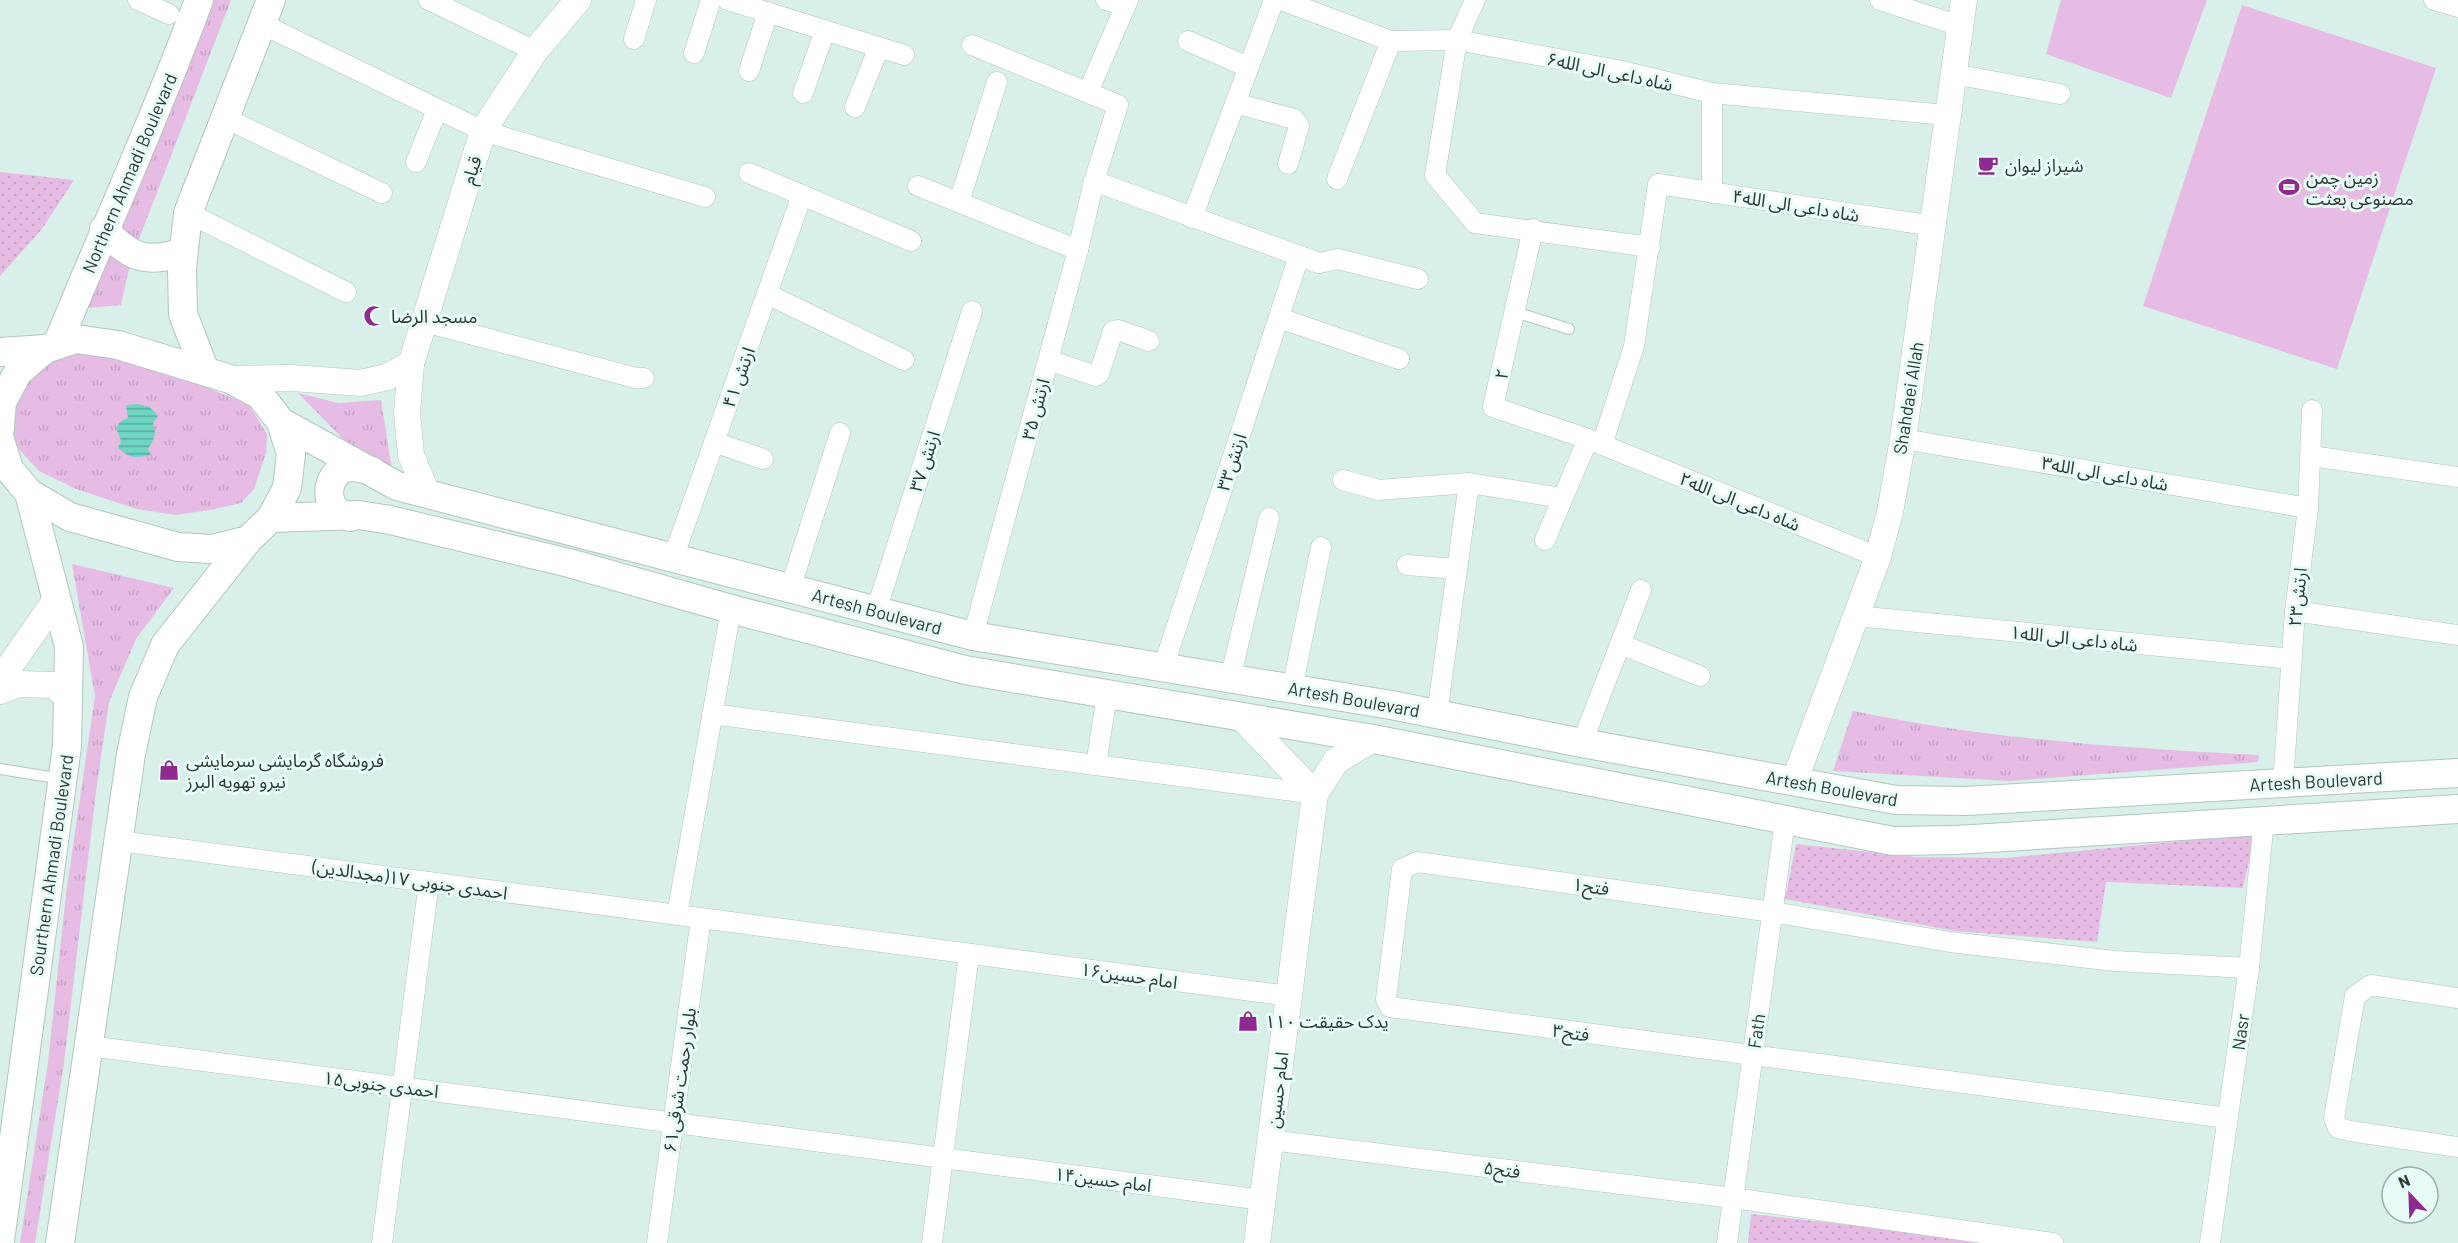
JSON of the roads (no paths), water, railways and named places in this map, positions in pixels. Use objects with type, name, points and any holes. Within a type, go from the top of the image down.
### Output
[{"type":"main road","name":"Northern Ahmadi Boulevard","points":[[51,347],[131,175],[199,0]]},
{"type":"main road","points":[[218,375],[183,314],[183,252],[188,213],[267,12]]},
{"type":"main road","points":[[104,229],[119,246],[139,257],[161,259],[183,252]]},
{"type":"main road","points":[[0,352],[51,347],[76,339],[118,345],[218,375],[260,395],[281,422],[291,454],[287,488],[271,518],[248,540],[165,645],[143,698],[131,754],[60,1243]]},
{"type":"main road","points":[[0,428],[2,402],[18,372],[51,347]]},
{"type":"main road","name":"Artesh Boulevard","points":[[281,422],[397,486],[973,636],[1292,688],[1896,800],[1966,801],[2458,773]]},
{"type":"main road","points":[[0,440],[5,466],[29,493],[70,517],[178,547],[212,549],[248,540]]},
{"type":"main road","points":[[350,517],[338,512],[330,499],[328,488],[333,478],[341,471],[351,467],[372,471]]},
{"type":"main road","name":"Sourthern Ahmadi Boulevard","points":[[0,1241],[67,746],[69,698],[69,647],[29,493]]},
{"type":"main road","name":"Artesh Boulevard","points":[[271,518],[359,515],[390,520],[557,560],[731,609],[965,670],[1373,740],[1893,841],[1956,840],[2458,809]]},
{"type":"street","points":[[138,0],[169,14]]},
{"type":"street","points":[[429,0],[535,51]]},
{"type":"street","name":"قیام","points":[[427,494],[411,455],[407,413],[411,364],[483,131],[535,51],[578,0]]},
{"type":"street","points":[[634,39],[646,0]]},
{"type":"street","points":[[694,53],[711,0]]},
{"type":"street","points":[[728,0],[780,10],[825,30],[904,55]]},
{"type":"street","points":[[972,45],[1088,92],[1126,3],[1106,0]]},
{"type":"street","points":[[1192,218],[1274,0]]},
{"type":"street","name":"شاه داعی الی الله۶","points":[[1281,0],[1391,41],[1457,40],[1622,71],[1712,93],[1946,115]]},
{"type":"street","points":[[1475,0],[1457,40],[1436,175],[1475,223],[1650,246],[1634,346],[1595,442],[1563,498],[1545,540]]},
{"type":"street","points":[[1880,0],[1960,26]]},
{"type":"street","name":"Shahdaei Allah","points":[[1794,782],[1878,557],[1890,512],[1934,226],[1946,115],[1964,0]]},
{"type":"street","points":[[2434,0],[2455,4]]},
{"type":"street","points":[[749,71],[780,10]]},
{"type":"street","points":[[267,12],[437,110],[483,131],[705,197]]},
{"type":"street","points":[[803,93],[825,30]]},
{"type":"street","points":[[1188,41],[1248,68]]},
{"type":"street","points":[[1337,179],[1391,41]]},
{"type":"street","points":[[855,107],[879,47]]},
{"type":"street","points":[[1954,74],[2060,94]]},
{"type":"street","points":[[958,202],[997,82]]},
{"type":"street","name":"ارتش ۳۵","points":[[973,636],[1078,250],[1094,181],[1118,105],[1088,92]]},
{"type":"street","points":[[1712,93],[1712,193]]},
{"type":"street","points":[[1235,103],[1294,119],[1299,126],[1288,164]]},
{"type":"street","points":[[416,162],[437,110]]},
{"type":"street","points":[[225,118],[382,193]]},
{"type":"street","points":[[749,173],[910,241]]},
{"type":"street","points":[[1094,181],[1319,263],[1338,259],[1418,279]]},
{"type":"street","name":"شاه داعی الی الله۴","points":[[1650,246],[1658,184],[1934,226]]},
{"type":"street","points":[[918,186],[1078,250]]},
{"type":"street","name":"ارتش ۴۱","points":[[673,558],[802,195]]},
{"type":"street","points":[[188,213],[346,292]]},
{"type":"street","name":"۲","points":[[1533,230],[1493,407],[1595,442]]},
{"type":"street","name":"ارتش۳۳","points":[[1163,668],[1299,256]]},
{"type":"street","points":[[767,294],[904,360]]},
{"type":"street","name":"ارتش ۳۷","points":[[876,611],[972,311]]},
{"type":"street","points":[[1279,318],[1399,358]]},
{"type":"street","points":[[425,322],[636,378],[644,378]]},
{"type":"street","points":[[1048,360],[1096,376],[1099,374],[1113,331],[1118,330],[1149,341]]},
{"type":"street","points":[[218,375],[361,383],[387,377],[411,364]]},
{"type":"street","name":"ارتش۲۳","points":[[2283,783],[2295,611],[2308,508],[2312,410]]},
{"type":"street","points":[[790,589],[840,433]]},
{"type":"street","name":"شاه داعی الی الله۳","points":[[1903,439],[2308,508]]},
{"type":"street","points":[[714,442],[763,459]]},
{"type":"street","name":"شاه داعی الی الله۲","points":[[1595,442],[1878,557]]},
{"type":"street","points":[[2310,456],[2458,477]]},
{"type":"street","points":[[1343,480],[1378,490],[1469,483],[1563,498]]},
{"type":"street","points":[[1437,714],[1469,483]]},
{"type":"street","points":[[1230,679],[1269,518]]},
{"type":"street","points":[[1292,688],[1321,547]]},
{"type":"street","points":[[1407,565],[1457,569]]},
{"type":"street","points":[[1582,743],[1641,590]]},
{"type":"street","points":[[0,680],[57,598]]},
{"type":"street","points":[[677,915],[731,609]]},
{"type":"street","points":[[2295,611],[2458,635]]},
{"type":"street","name":"شاه داعی الی الله۱","points":[[1856,616],[2292,659]]},
{"type":"street","points":[[1620,644],[1700,676]]},
{"type":"street","points":[[0,691],[19,684],[53,685],[69,698]]},
{"type":"street","points":[[1096,765],[1107,695]]},
{"type":"street","points":[[712,714],[1315,794]]},
{"type":"street","points":[[1242,718],[1315,794]]},
{"type":"street","points":[[1315,794],[1336,761],[1373,740]]},
{"type":"street","name":"امام حسین","points":[[1257,1243],[1315,794]]},
{"type":"street","name":"Fath","points":[[1727,1243],[1785,820]]},
{"type":"street","name":"Nasr","points":[[2210,1243],[2249,968],[2264,820]]},
{"type":"street","name":"احمدی جنوبی ۱۷(مجدالدین)","points":[[119,841],[700,918]]},
{"type":"street","name":"۱فتح","points":[[1390,1007],[1386,999],[1402,869],[1417,862],[1772,912],[1950,942],[2115,962],[2249,968]]},
{"type":"street","points":[[382,1243],[429,882]]},
{"type":"street","name":"امام حسین۱۶","points":[[700,918],[1289,996]]},
{"type":"street","name":"بلوار رحمت شرقی۶۱","points":[[657,1243],[700,918]]},
{"type":"street","points":[[932,1243],[969,954]]},
{"type":"street","points":[[2458,998],[2371,985],[2363,988],[2355,996],[2334,1118],[2338,1128],[2458,1147]]},
{"type":"street","name":"۳فتح","points":[[1390,1007],[1752,1057],[2227,1118]]},
{"type":"street","name":"احمدی جنوبی۱۵","points":[[88,1046],[943,1158]]},
{"type":"street","name":"۵فتح","points":[[1270,1140],[1733,1198],[2053,1243]]},
{"type":"street","name":"امام حسین۱۴","points":[[943,1158],[1263,1200]]},
{"type":"lane","points":[[1515,312],[1569,329]]},
{"type":"lane","points":[[0,769],[62,780]]},
{"type":"place","name":"شیراز لیوان","points":[[1988,165]]},
{"type":"place","name":"زمین چمن مصنوعی بعثت","points":[[2289,187]]},
{"type":"place","name":"مسجد الرضا","points":[[374,316]]},
{"type":"place","name":"فروشگاه گرمایشی سرمایشی نیرو تهویه البرز","points":[[169,770]]},
{"type":"place","name":"یدک حقیقت ۱۱۰","points":[[1248,1021]]}]
